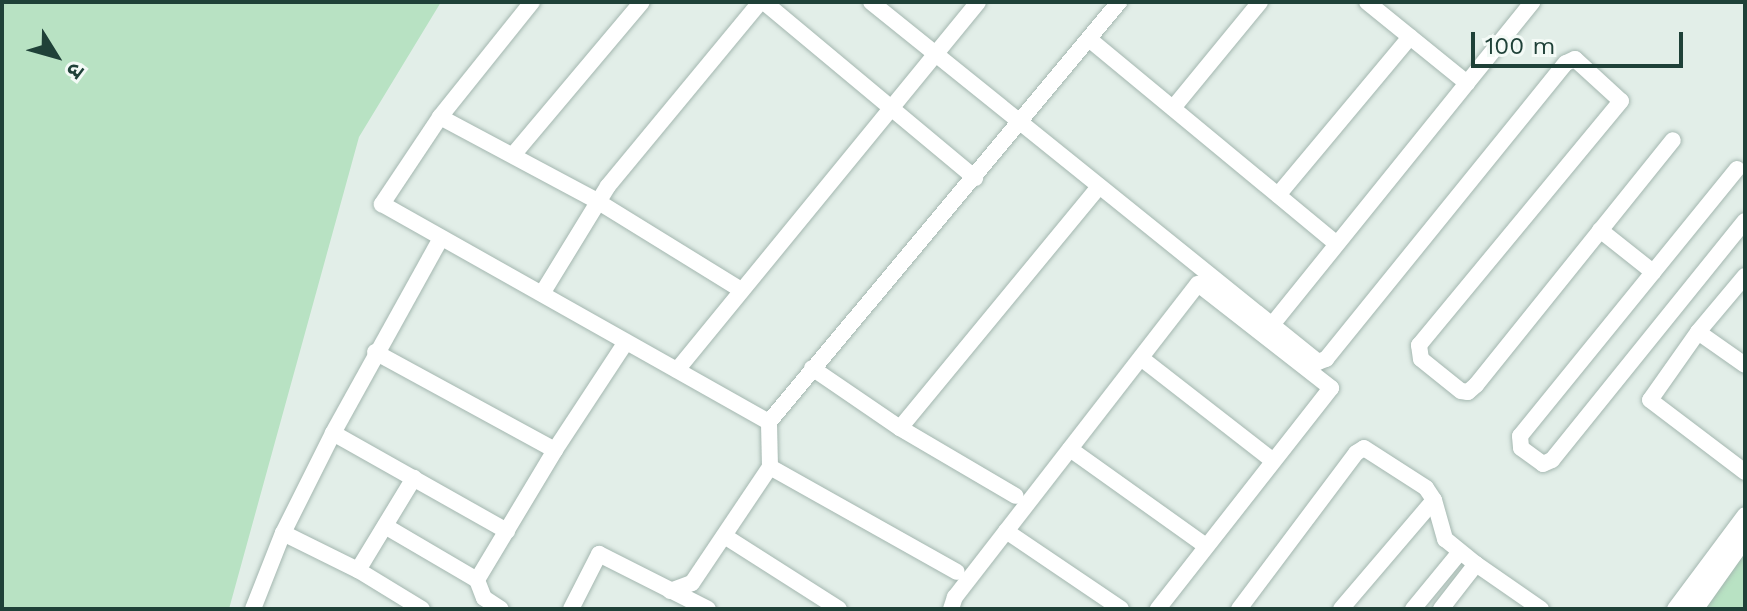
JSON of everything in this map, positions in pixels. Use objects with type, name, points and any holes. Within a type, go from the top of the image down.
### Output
[{"type":"street","points":[[532,2],[440,117],[382,204],[769,422]]},
{"type":"street","points":[[513,155],[642,2]]},
{"type":"street","points":[[543,292],[597,201],[762,2],[975,178]]},
{"type":"street","points":[[871,2],[1315,361],[1323,361],[1572,59],[1618,95],[1620,104],[1422,341],[1418,355],[1457,388],[1472,389],[1673,140]]},
{"type":"street","points":[[677,370],[978,2]]},
{"type":"street","points":[[670,591],[692,583],[726,537],[770,467],[769,422],[1119,2]]},
{"type":"street","points":[[1173,108],[1260,2]]},
{"type":"street","points":[[1367,2],[1467,83]]},
{"type":"street","points":[[1271,326],[1532,2]]},
{"type":"street","points":[[1278,195],[1410,37]]},
{"type":"street","points":[[1089,39],[1336,243]]},
{"type":"street","points":[[440,117],[597,201],[741,290]]},
{"type":"street","points":[[1737,169],[1518,439],[1521,448],[1543,464],[1552,460],[1745,221]]},
{"type":"street","points":[[900,428],[1099,187]]},
{"type":"street","points":[[1600,230],[1653,272]]},
{"type":"street","points":[[253,609],[283,533],[333,433],[375,352],[441,238]]},
{"type":"street","points":[[1745,276],[1698,332],[1650,400],[1655,407],[1745,472]]},
{"type":"street","points":[[951,609],[955,597],[1198,284],[1331,388],[1158,609]]},
{"type":"street","points":[[1698,332],[1745,365]]},
{"type":"street","points":[[477,580],[555,450],[626,342]]},
{"type":"street","points":[[375,352],[555,450]]},
{"type":"street","points":[[1141,358],[1272,460]]},
{"type":"street","points":[[812,368],[900,428],[1016,496]]},
{"type":"street","points":[[333,433],[507,531]]},
{"type":"street","points":[[1070,449],[1206,546]]},
{"type":"street","points":[[1239,609],[1359,449],[1375,452],[1426,488],[1434,500],[1445,539],[1541,609]]},
{"type":"street","points":[[770,467],[957,572]]},
{"type":"street","points":[[358,570],[414,478]]},
{"type":"street","points":[[1341,609],[1434,500]]},
{"type":"street","points":[[1675,609],[1745,515]]},
{"type":"street","points":[[385,526],[477,580],[484,598],[501,609]]},
{"type":"street","points":[[1006,531],[1121,609]]},
{"type":"street","points":[[283,533],[358,570],[422,609]]},
{"type":"street","points":[[1692,609],[1745,534]]},
{"type":"street","points":[[726,537],[839,609]]},
{"type":"street","points":[[1413,609],[1460,552]]},
{"type":"street","points":[[571,609],[599,554],[708,609]]},
{"type":"street","points":[[1441,609],[1476,564]]},
{"type":"green space","points":[[2,2],[441,2],[359,137],[229,609],[2,609]]},
{"type":"green space","points":[[1745,532],[1745,609],[1692,609]]}]
